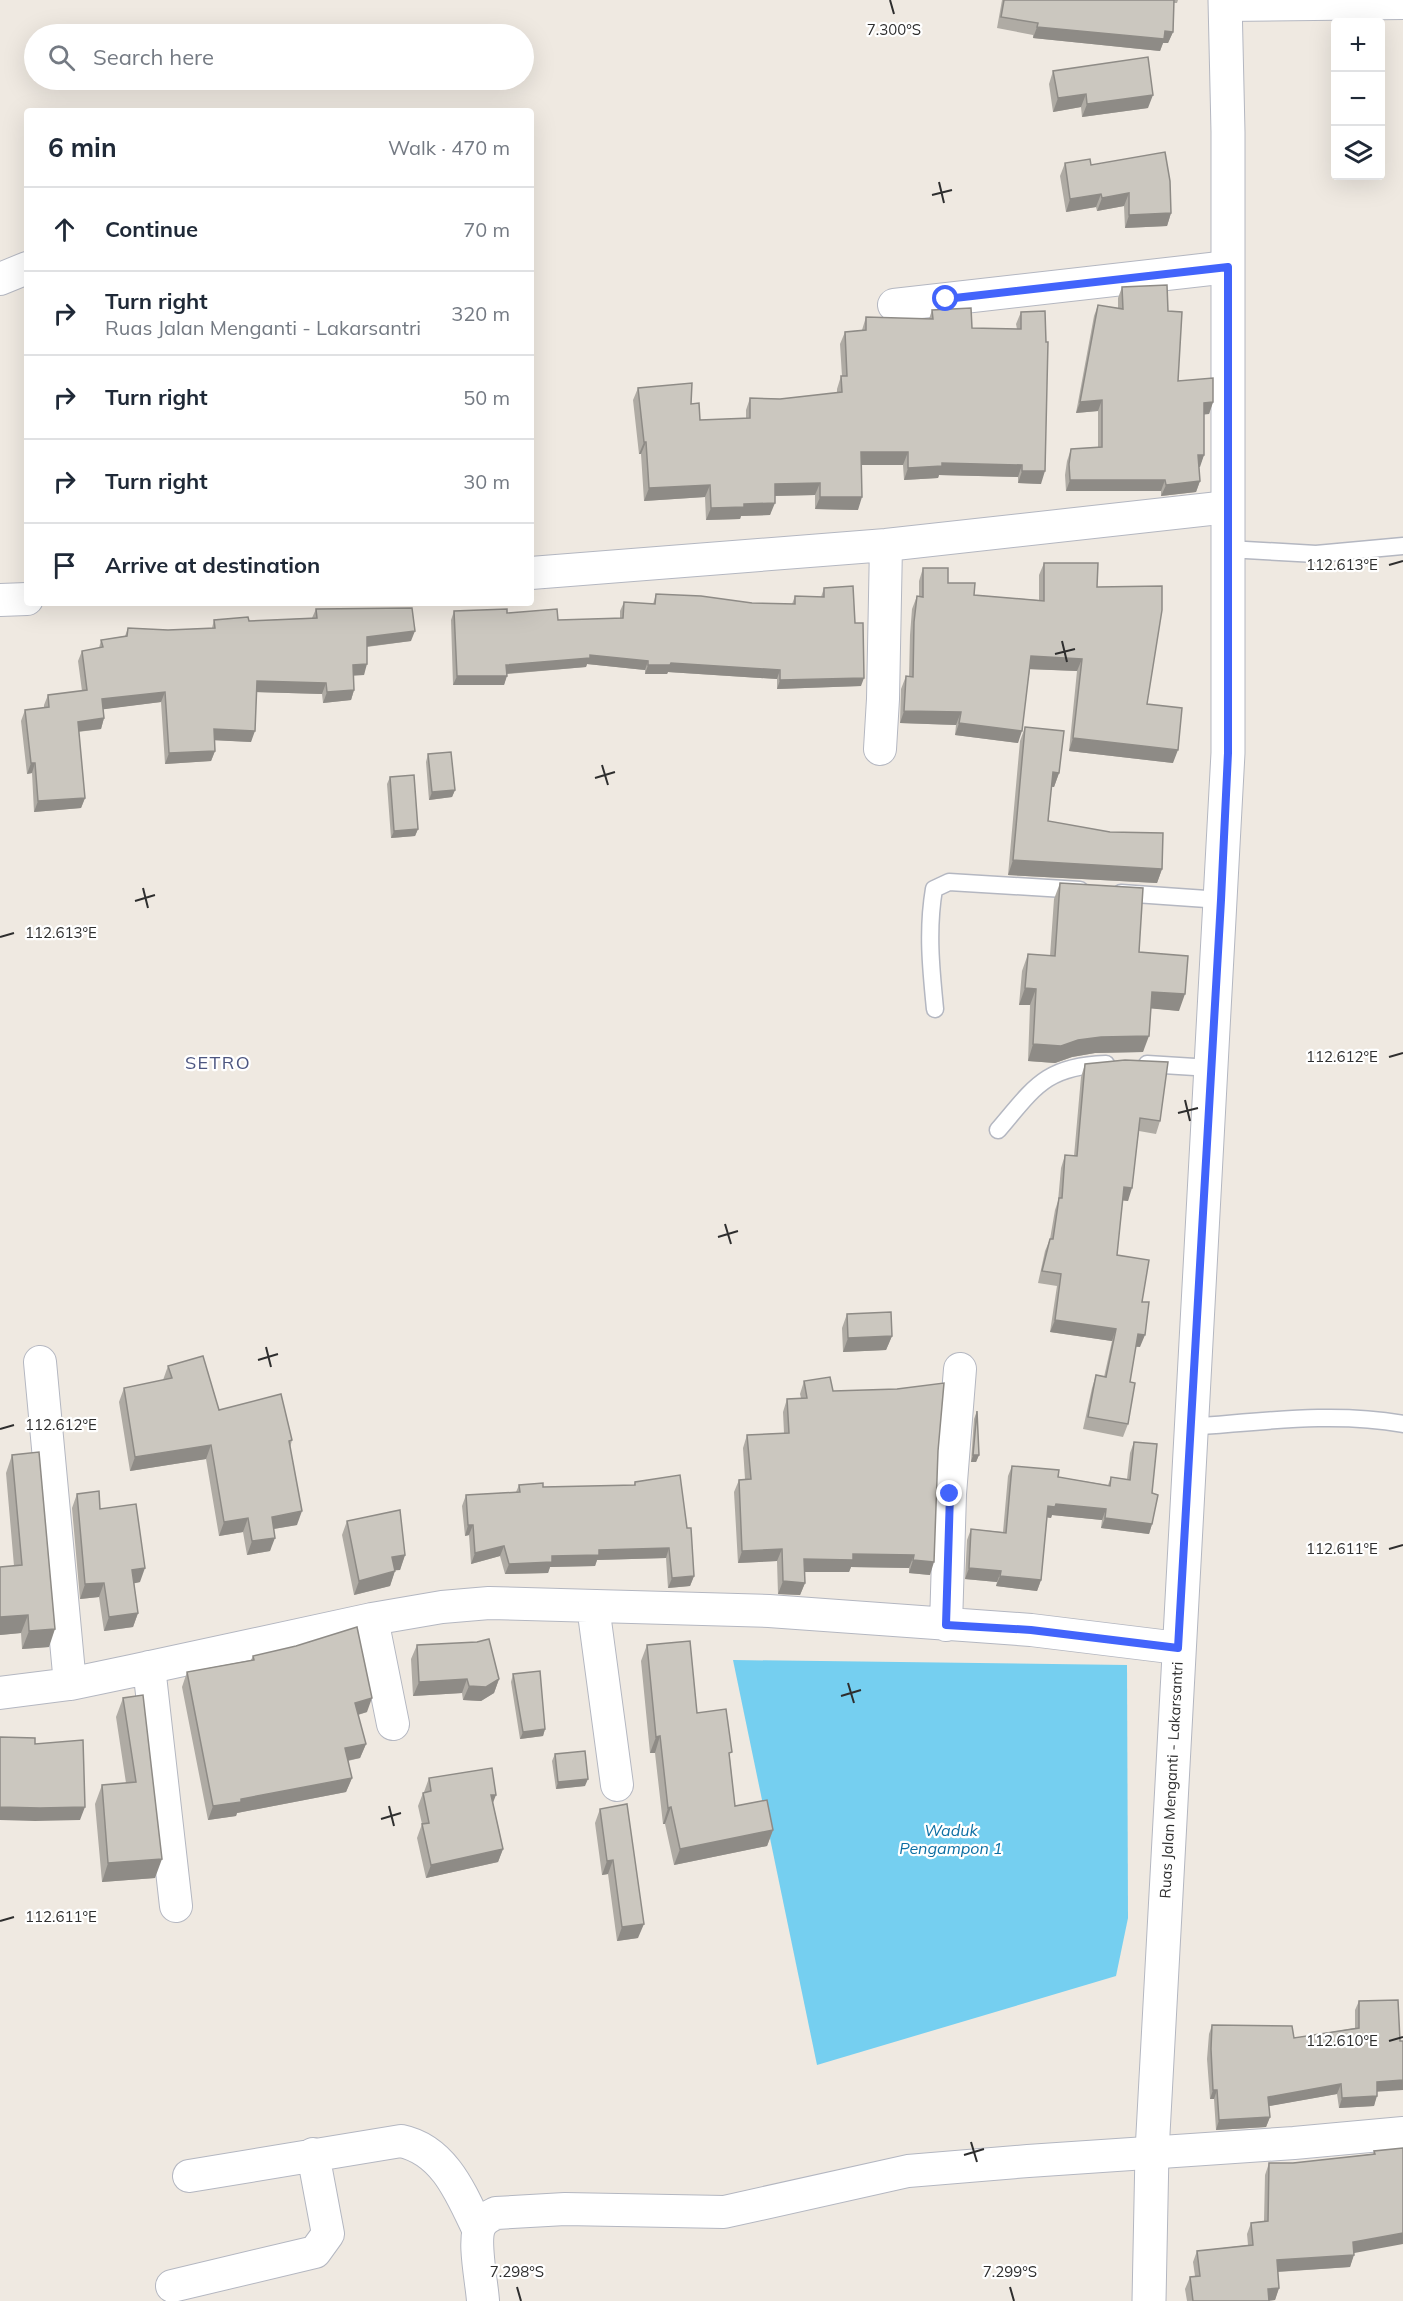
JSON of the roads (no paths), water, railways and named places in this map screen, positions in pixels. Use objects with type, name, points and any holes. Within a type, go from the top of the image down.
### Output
[{"type":"main road","name":"Ruas Jalan Menganti - Lakarsantri","points":[[1149,2301],[1152,2152],[1228,753],[1228,267],[1225,3]]},
{"type":"street","points":[[1225,3],[1403,3]]},
{"type":"street","points":[[894,305],[1228,267]]},
{"type":"street","points":[[0,279],[24,269]]},
{"type":"street","points":[[534,573],[886,545],[1228,507]]},
{"type":"street","points":[[880,749],[886,545]]},
{"type":"street","points":[[40,1362],[70,1684]]},
{"type":"street","points":[[946,1625],[950,1494],[960,1369]]},
{"type":"street","points":[[0,1693],[70,1684],[372,1619],[442,1607],[489,1603],[769,1611],[1031,1630],[1178,1648]]},
{"type":"street","points":[[593,1606],[617,1785]]},
{"type":"street","points":[[372,1619],[393,1724]]},
{"type":"street","points":[[149,1667],[177,1906]]},
{"type":"street","points":[[483,2301],[478,2229],[486,2217],[496,2213],[565,2209],[724,2212],[908,2171],[1403,2133]]},
{"type":"street","points":[[189,2176],[391,2141],[412,2143],[434,2157],[457,2184],[478,2229]]},
{"type":"street","points":[[172,2286],[315,2252],[328,2234],[312,2154]]},
{"type":"lane","points":[[1228,549],[1316,554],[1403,546]]},
{"type":"lane","points":[[935,1009],[930,958],[930,914],[934,889],[940,885],[949,882],[1221,900]]},
{"type":"lane","points":[[998,1131],[1037,1085],[1060,1071],[1089,1064],[1128,1063],[1211,1068]]},
{"type":"lane","points":[[1190,1427],[1328,1418],[1357,1418],[1403,1424]]},
{"type":"water","name":"Waduk Pengampon 1","points":[[733,1660],[1127,1665],[1128,1918],[1116,1976],[817,2065]]},
{"type":"district","name":"SETRO","points":[[218,1062]]}]
